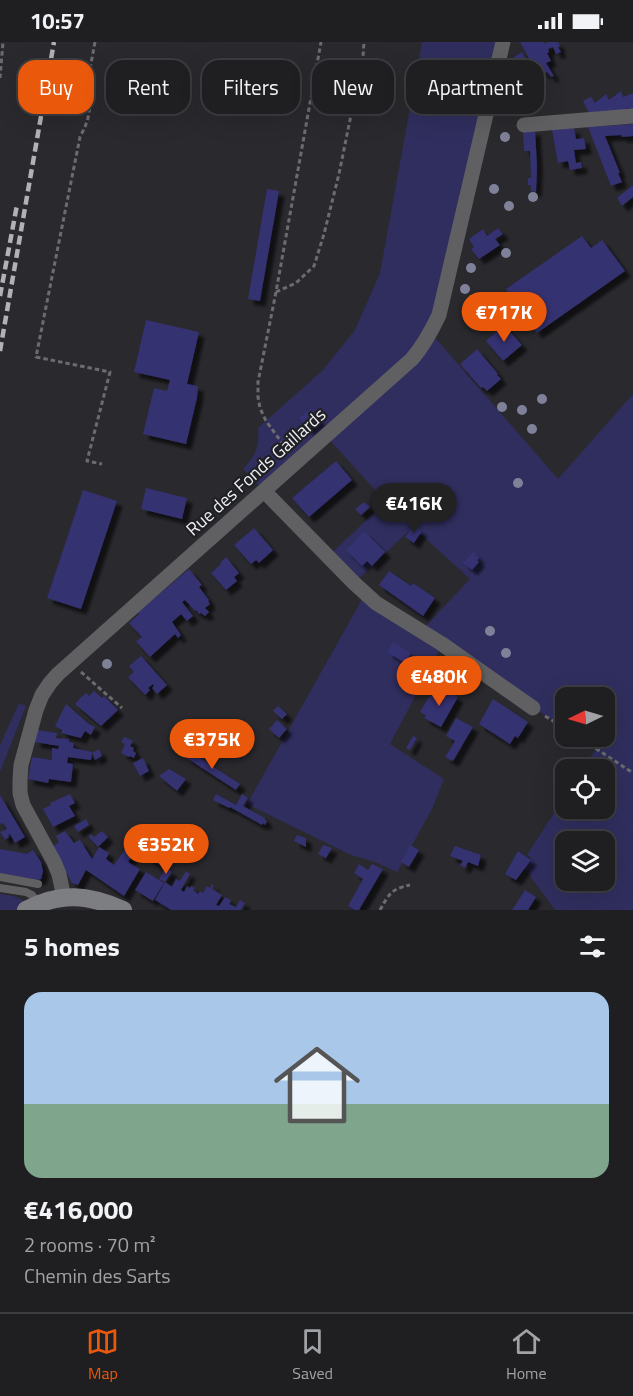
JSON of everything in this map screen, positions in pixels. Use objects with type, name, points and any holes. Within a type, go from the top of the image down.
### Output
[{"type":"street","name":"Rue des Fonds Gaillards","points":[[64,898],[54,862],[23,805],[20,793],[21,765],[42,695],[50,683],[72,662],[412,359],[424,345],[439,315],[503,42]]},
{"type":"street","points":[[524,125],[633,116]]},
{"type":"street","points":[[264,491],[376,603],[442,644],[533,708]]},
{"type":"street","points":[[32,907],[51,899],[79,897],[100,900],[123,910]]},
{"type":"lane","points":[[0,877],[38,884]]},
{"type":"lane","points":[[0,888],[32,895],[32,907]]},
{"type":"path","points":[[0,78],[3,42]]},
{"type":"path","points":[[95,42],[87,85],[90,101],[88,118],[80,137],[36,357],[110,372],[87,460],[102,464]]},
{"type":"path","points":[[296,463],[266,421],[258,398],[258,381],[321,42]]},
{"type":"path","points":[[276,292],[296,283],[314,266],[339,174],[363,56],[363,42]]},
{"type":"path","points":[[72,662],[122,708]]},
{"type":"path","points":[[533,708],[555,722]]},
{"type":"path","points":[[594,747],[633,773]]},
{"type":"path","points":[[380,910],[392,891],[410,885]]},
{"type":"shaded area","points":[[422,42],[503,42],[499,60],[419,60]]},
{"type":"shaded area","points":[[409,114],[485,114],[431,333],[558,479],[633,394],[633,910],[555,910],[525,869],[531,858],[527,855],[555,812],[555,819],[615,819],[615,759],[589,759],[596,749],[593,747],[615,747],[615,687],[555,687],[555,722],[442,645],[390,744],[444,779],[432,809],[397,872],[351,855],[247,804],[365,594],[421,631],[470,579],[413,527],[354,583],[328,556],[386,502],[326,436],[264,491],[243,469],[256,450],[258,428],[323,370],[355,330],[380,273]]},
{"type":"shaded area","points":[[19,703],[26,706],[0,772],[0,745]]},
{"type":"shaded area","points":[[0,894],[21,899],[26,910],[0,910]]},
{"type":"building","points":[[520,42],[544,42],[545,44],[558,42],[561,52],[556,54],[553,47],[548,49],[547,53],[551,61],[546,63],[554,76],[551,77],[547,72],[544,74],[544,60],[530,60]]},
{"type":"building","points":[[522,52],[529,60],[513,60]]},
{"type":"building","points":[[621,91],[623,97],[633,93],[633,109],[629,111],[628,108],[616,116],[602,118],[598,111],[590,115],[583,101],[591,97],[595,103],[606,94],[609,100]]},
{"type":"building","points":[[633,124],[633,136],[605,136],[622,182],[611,186],[588,127]]},
{"type":"building","points":[[574,128],[576,139],[584,138],[586,149],[574,150],[576,163],[581,162],[582,168],[570,170],[568,161],[558,163],[552,130]]},
{"type":"building","points":[[535,130],[536,192],[531,191],[531,186],[528,185],[528,178],[531,178],[530,151],[524,151],[523,131]]},
{"type":"building","points":[[633,185],[633,197],[622,206],[617,198]]},
{"type":"building","points":[[267,189],[279,191],[260,301],[248,299]]},
{"type":"building","points":[[498,228],[503,234],[495,239],[500,245],[479,259],[471,249],[474,247],[469,239],[483,229],[487,236]]},
{"type":"building","points":[[582,236],[591,248],[602,240],[625,271],[537,333],[506,289]]},
{"type":"building","points":[[146,320],[199,332],[187,384],[198,386],[186,444],[143,434],[154,388],[167,391],[170,380],[134,372]]},
{"type":"building","points":[[504,325],[522,345],[503,361],[486,341]]},
{"type":"building","points":[[477,349],[501,379],[487,391],[481,388],[460,364]]},
{"type":"building","points":[[311,408],[320,421],[308,430],[299,418]]},
{"type":"building","points":[[336,461],[352,480],[309,517],[292,498]]},
{"type":"building","points":[[146,488],[187,498],[182,519],[141,509]]},
{"type":"building","points":[[83,490],[117,501],[81,609],[47,598]]},
{"type":"building","points":[[364,502],[370,507],[361,515],[355,509]]},
{"type":"building","points":[[413,526],[422,531],[414,543],[405,537]]},
{"type":"building","points":[[254,528],[273,550],[259,563],[256,560],[251,564],[234,545]]},
{"type":"building","points":[[364,531],[385,552],[372,566],[367,561],[362,566],[346,550]]},
{"type":"building","points":[[473,552],[479,558],[477,560],[479,562],[472,570],[463,563]]},
{"type":"building","points":[[226,557],[239,573],[234,577],[237,581],[226,590],[211,573]]},
{"type":"building","points":[[189,569],[202,585],[199,587],[209,600],[210,604],[205,608],[209,612],[205,616],[199,614],[185,600],[182,602],[193,616],[187,621],[181,614],[172,622],[181,635],[178,638],[175,634],[150,657],[136,641],[142,637],[129,623],[139,614],[138,612]]},
{"type":"building","points":[[389,571],[435,598],[423,616],[379,585]]},
{"type":"building","points":[[393,642],[411,653],[405,663],[387,652]]},
{"type":"building","points":[[141,656],[167,685],[157,694],[152,688],[153,684],[145,695],[128,677],[134,672],[129,666]]},
{"type":"building","points":[[442,688],[458,697],[441,727],[424,718],[426,715],[420,712],[430,695],[436,698]]},
{"type":"building","points":[[94,691],[102,698],[104,696],[118,710],[101,726],[75,704],[83,695],[86,693],[89,696]]},
{"type":"building","points":[[493,699],[528,722],[518,738],[515,736],[510,744],[479,724]]},
{"type":"building","points":[[66,704],[95,727],[91,735],[85,731],[81,738],[61,733],[62,730],[55,726]]},
{"type":"building","points":[[278,706],[287,714],[282,719],[273,711]]},
{"type":"building","points":[[456,718],[473,727],[453,761],[445,757],[455,741],[446,736]]},
{"type":"building","points":[[277,720],[287,729],[279,738],[269,729]]},
{"type":"building","points":[[37,730],[57,733],[56,738],[69,739],[69,742],[74,743],[73,748],[92,752],[91,760],[68,757],[67,763],[73,764],[71,782],[49,779],[48,783],[28,779],[32,757],[52,760],[52,748],[58,749],[59,746],[35,742]]},
{"type":"building","points":[[413,736],[417,738],[410,750],[406,748]]},
{"type":"building","points":[[124,737],[133,741],[130,746],[136,753],[134,758],[121,753],[125,744],[121,742]]},
{"type":"building","points":[[99,749],[102,756],[95,760],[92,753]]},
{"type":"building","points":[[189,751],[240,784],[236,790],[185,757]]},
{"type":"building","points":[[143,758],[149,771],[140,776],[133,763]]},
{"type":"building","points":[[169,769],[186,779],[177,791],[159,776]]},
{"type":"building","points":[[70,794],[75,803],[69,806],[75,816],[53,827],[43,809],[51,805],[50,803]]},
{"type":"building","points":[[216,794],[236,805],[242,794],[248,798],[243,806],[265,818],[267,821],[265,825],[213,800]]},
{"type":"building","points":[[0,795],[25,837],[15,843],[10,834],[5,840],[0,832],[7,829],[3,823],[0,824]]},
{"type":"building","points":[[86,819],[89,825],[78,832],[74,826]]},
{"type":"building","points":[[65,831],[74,843],[80,840],[92,859],[99,847],[109,853],[106,859],[114,865],[133,838],[140,844],[128,862],[140,869],[124,896],[86,870],[78,885],[72,883],[52,847],[59,842],[56,836]]},
{"type":"building","points":[[102,831],[108,837],[98,847],[89,837],[90,834],[94,837]]},
{"type":"building","points":[[297,835],[306,838],[306,847],[294,841]]},
{"type":"building","points":[[323,845],[332,848],[326,858],[318,854]]},
{"type":"building","points":[[410,845],[419,850],[409,867],[401,862]]},
{"type":"building","points":[[154,846],[171,856],[169,859],[167,857],[162,866],[147,858]]},
{"type":"building","points":[[455,846],[481,855],[478,866],[468,862],[465,868],[460,865],[463,861],[450,856]]},
{"type":"building","points":[[0,849],[28,854],[33,850],[41,862],[43,871],[41,879],[0,873]]},
{"type":"building","points":[[518,851],[531,860],[516,880],[505,874]]},
{"type":"building","points":[[359,864],[368,870],[372,864],[383,869],[359,910],[355,910],[348,906],[363,879],[354,873]]},
{"type":"building","points":[[166,868],[172,872],[165,882],[159,879]]},
{"type":"building","points":[[186,871],[190,874],[181,890],[184,892],[187,886],[190,888],[191,886],[198,894],[200,891],[203,893],[207,886],[210,888],[212,884],[214,886],[212,889],[222,895],[216,905],[219,906],[225,897],[231,900],[229,904],[236,907],[240,900],[245,903],[241,910],[171,910],[155,900],[165,882],[172,887],[176,879],[180,881]]},
{"type":"building","points":[[146,872],[164,883],[153,901],[135,890]]},
{"type":"building","points":[[525,890],[536,897],[528,910],[512,910]]},
{"type":"railway","points":[[0,351],[54,42]]},
{"type":"railway","points":[[0,296],[17,205]]}]
